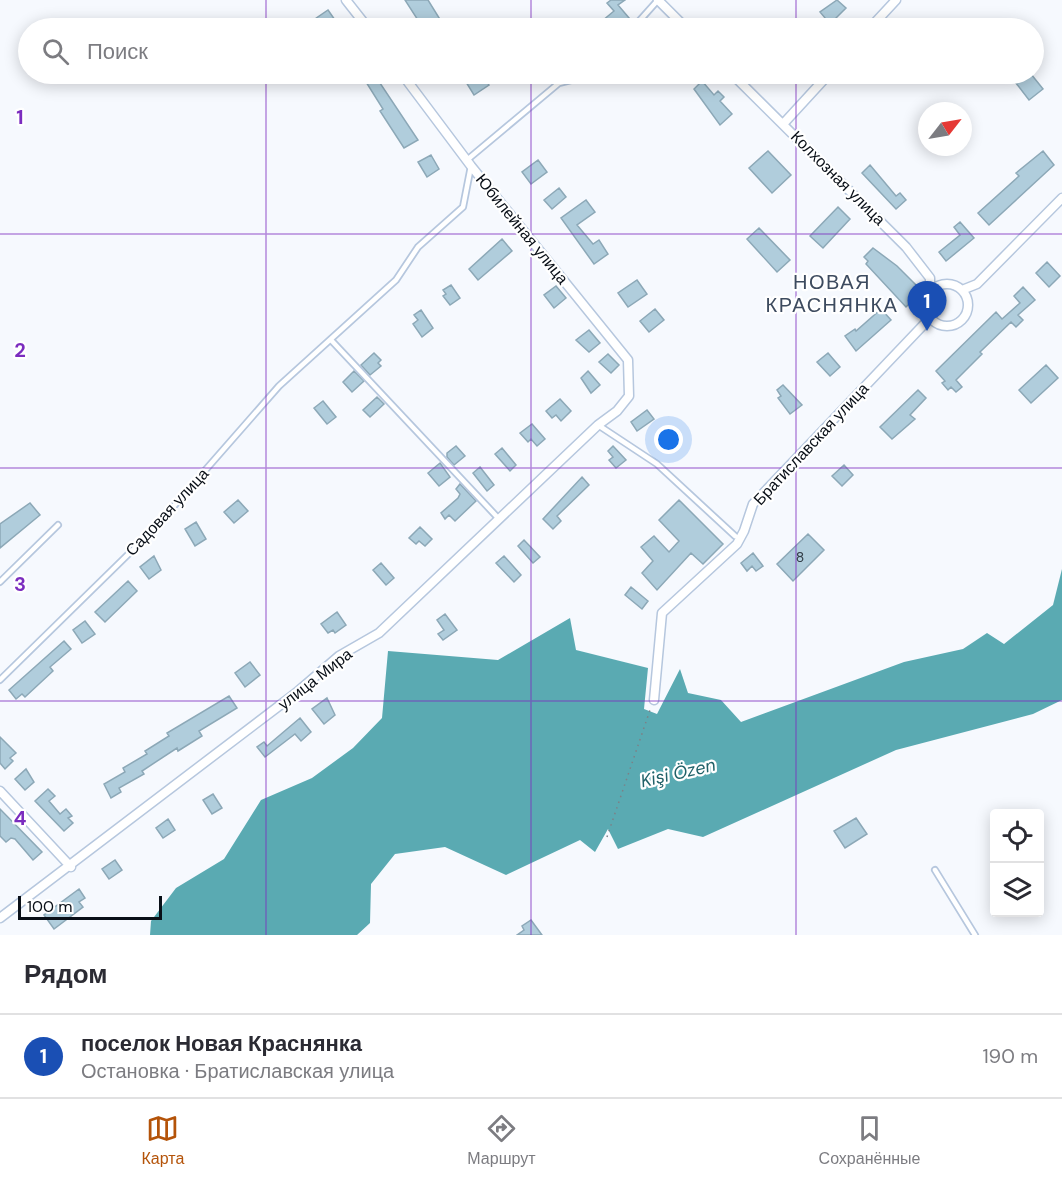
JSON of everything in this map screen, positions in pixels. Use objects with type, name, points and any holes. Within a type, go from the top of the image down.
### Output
[{"type":"street","points":[[346,0],[360,18]]},
{"type":"street","points":[[658,0],[676,18]]},
{"type":"street","points":[[879,18],[896,0]]},
{"type":"street","name":"Юбилейная улица","points":[[410,84],[469,163],[628,360],[629,388]]},
{"type":"street","name":"Колхозная улица","points":[[743,84],[906,247],[930,278],[930,292]]},
{"type":"street","points":[[784,123],[820,84]]},
{"type":"street","points":[[962,290],[977,284],[1062,198]]},
{"type":"street","points":[[942,284],[957,286],[962,290],[969,307],[962,321],[948,327],[930,318],[926,305],[930,292],[942,284]]},
{"type":"street","name":"Братиславская улица","points":[[654,700],[662,613],[737,544],[753,504],[930,318]]},
{"type":"street","name":"улица Мира","points":[[0,918],[71,867],[296,693],[339,656],[379,633],[598,426],[617,411],[629,396],[629,388]]},
{"type":"street","points":[[0,791],[71,867]]},
{"type":"lane","points":[[642,18],[658,0]]},
{"type":"lane","points":[[469,163],[558,84]]},
{"type":"lane","name":"Садовая улица","points":[[0,681],[152,531],[279,386],[396,280],[418,248],[463,207],[469,163]]},
{"type":"lane","points":[[331,340],[499,519]]},
{"type":"lane","points":[[598,426],[657,464],[735,536]]},
{"type":"lane","points":[[0,582],[58,525]]},
{"type":"lane","points":[[935,870],[975,935]]},
{"type":"path","points":[[607,837],[654,700]]},
{"type":"water","name":"Kişi Özen","points":[[1062,569],[1062,700],[1033,714],[896,750],[703,837],[668,829],[618,849],[608,829],[595,852],[580,840],[506,875],[445,847],[395,854],[371,884],[370,923],[357,935],[150,935],[151,921],[176,888],[224,859],[261,800],[312,778],[353,748],[382,718],[388,651],[498,660],[570,618],[576,650],[648,668],[644,709],[657,714],[680,669],[688,693],[721,700],[741,722],[904,662],[963,649],[987,633],[1004,644],[1053,605]]},
{"type":"building","points":[[405,0],[428,0],[439,18],[417,18]]},
{"type":"building","points":[[611,0],[625,0],[618,5],[629,18],[606,18],[614,11],[607,3]]},
{"type":"building","points":[[837,0],[846,8],[836,18],[825,18],[820,12]]},
{"type":"building","points":[[328,10],[334,18],[316,18]]},
{"type":"building","points":[[367,84],[381,84],[418,140],[404,148],[380,111],[383,109]]},
{"type":"building","points":[[467,84],[488,84],[489,85],[474,95]]},
{"type":"building","points":[[699,84],[705,84],[714,95],[718,91],[724,97],[720,101],[732,114],[720,125],[694,89]]},
{"type":"building","points":[[1017,84],[1039,84],[1043,89],[1029,100]]},
{"type":"building","points":[[768,151],[791,175],[772,193],[749,168]]},
{"type":"building","points":[[1043,151],[1054,165],[989,225],[978,213],[1019,176],[1016,173]]},
{"type":"building","points":[[431,155],[439,169],[427,177],[418,162]]},
{"type":"building","points":[[538,160],[547,172],[531,184],[522,172]]},
{"type":"building","points":[[870,165],[896,196],[900,193],[906,200],[896,209],[862,173]]},
{"type":"building","points":[[559,188],[566,197],[552,209],[544,200]]},
{"type":"building","points":[[586,200],[595,212],[577,225],[593,244],[599,240],[608,254],[594,264],[561,218]]},
{"type":"building","points":[[838,207],[850,219],[823,248],[810,236]]},
{"type":"building","points":[[960,222],[974,238],[946,261],[939,252],[960,235],[954,227]]},
{"type":"building","points":[[759,228],[790,260],[777,272],[747,239]]},
{"type":"building","points":[[502,239],[512,251],[478,280],[469,269]]},
{"type":"building","points":[[873,248],[897,266],[922,291],[906,307],[866,264],[868,261],[864,257]]},
{"type":"building","points":[[1047,262],[1060,276],[1049,287],[1036,273]]},
{"type":"building","points":[[637,280],[647,294],[628,307],[618,293]]},
{"type":"building","points":[[451,285],[460,298],[450,305],[443,296],[446,294],[443,290]]},
{"type":"building","points":[[556,286],[566,298],[554,308],[544,295]]},
{"type":"building","points":[[1023,287],[1035,300],[1018,315],[1023,320],[1016,327],[1011,322],[980,352],[982,354],[956,380],[962,387],[956,392],[951,387],[948,390],[942,383],[945,381],[936,371],[996,312],[1002,319],[1020,303],[1014,296]]},
{"type":"building","points":[[655,309],[664,320],[649,332],[640,321]]},
{"type":"building","points":[[881,309],[891,320],[856,351],[845,336],[855,329],[856,331]]},
{"type":"building","points":[[421,310],[433,328],[422,337],[413,324],[418,320],[414,315]]},
{"type":"building","points":[[589,330],[600,343],[589,352],[576,340]]},
{"type":"building","points":[[374,353],[381,360],[378,363],[381,366],[370,375],[361,365]]},
{"type":"building","points":[[828,353],[840,367],[830,376],[817,362]]},
{"type":"building","points":[[608,354],[619,365],[611,373],[599,362]]},
{"type":"building","points":[[1046,365],[1058,378],[1031,403],[1019,390]]},
{"type":"building","points":[[354,371],[364,381],[352,392],[343,382]]},
{"type":"building","points":[[588,371],[600,385],[591,393],[581,378]]},
{"type":"building","points":[[783,385],[802,405],[790,414],[778,398],[781,396],[777,390]]},
{"type":"building","points":[[918,390],[926,398],[910,415],[915,419],[892,439],[880,427]]},
{"type":"building","points":[[377,397],[384,404],[370,417],[363,410]]},
{"type":"building","points":[[560,399],[571,411],[561,421],[556,415],[552,418],[546,411]]},
{"type":"building","points":[[323,401],[336,417],[327,424],[314,408]]},
{"type":"building","points":[[647,410],[654,419],[637,431],[631,422]]},
{"type":"building","points":[[532,424],[545,439],[537,446],[531,439],[528,442],[520,433]]},
{"type":"building","points":[[456,446],[465,456],[454,465],[447,457],[447,453]]},
{"type":"building","points":[[613,446],[626,460],[616,468],[609,460],[613,457],[608,451]]},
{"type":"building","points":[[502,448],[516,465],[510,471],[495,454]]},
{"type":"building","points":[[440,463],[450,477],[439,486],[428,473]]},
{"type":"building","points":[[844,465],[853,475],[842,486],[832,476]]},
{"type":"building","points":[[480,467],[494,485],[487,491],[473,473]]},
{"type":"building","points":[[582,477],[589,485],[557,516],[561,521],[553,529],[543,519]]},
{"type":"building","points":[[460,484],[476,501],[455,521],[449,515],[445,519],[441,513],[458,498],[460,494],[456,489]]},
{"type":"building","points":[[238,500],[248,511],[234,523],[224,512]]},
{"type":"building","points":[[679,500],[723,544],[703,564],[691,553],[657,590],[642,573],[653,561],[641,547],[654,536],[669,552],[679,541],[659,520]]},
{"type":"building","points":[[30,503],[40,515],[0,548],[0,524]]},
{"type":"building","points":[[196,522],[206,539],[195,546],[185,529]]},
{"type":"building","points":[[420,527],[432,539],[425,546],[419,541],[416,544],[409,538]]},
{"type":"building","points":[[808,534],[824,550],[793,581],[777,564]]},
{"type":"building","points":[[524,540],[540,557],[533,563],[518,546]]},
{"type":"building","points":[[753,553],[763,566],[756,571],[752,566],[747,571],[741,563]]},
{"type":"building","points":[[154,556],[161,570],[149,579],[140,567]]},
{"type":"building","points":[[504,556],[521,575],[514,582],[496,563]]},
{"type":"building","points":[[381,563],[394,578],[386,585],[373,570]]},
{"type":"building","points":[[128,581],[137,591],[105,622],[95,612]]},
{"type":"building","points":[[631,587],[648,601],[642,609],[625,595]]},
{"type":"building","points":[[337,612],[346,625],[335,633],[333,630],[328,633],[321,624]]},
{"type":"building","points":[[445,614],[457,630],[443,640],[438,634],[444,630],[437,620]]},
{"type":"building","points":[[85,621],[95,634],[82,643],[73,630]]},
{"type":"building","points":[[64,641],[71,649],[50,667],[53,671],[25,697],[22,694],[16,699],[9,690]]},
{"type":"building","points":[[250,662],[260,675],[245,687],[235,673]]},
{"type":"building","points":[[229,696],[237,708],[199,731],[202,736],[178,751],[177,748],[142,771],[144,774],[119,788],[121,792],[111,798],[104,784],[125,772],[123,768],[147,754],[145,751],[169,736],[167,733]]},
{"type":"building","points":[[327,698],[335,715],[324,724],[312,709]]},
{"type":"building","points":[[300,718],[311,732],[301,741],[295,734],[265,757],[257,747],[264,742],[267,746]]},
{"type":"building","points":[[0,737],[16,753],[10,758],[13,761],[5,769],[0,763]]},
{"type":"building","points":[[26,769],[34,782],[25,790],[15,779]]},
{"type":"building","points":[[48,789],[55,796],[49,801],[60,814],[66,809],[72,816],[68,818],[73,823],[64,831],[35,801]]},
{"type":"building","points":[[213,794],[222,808],[212,814],[203,800]]},
{"type":"building","points":[[0,809],[42,852],[33,860],[15,839],[11,838],[6,842],[0,836]]},
{"type":"building","points":[[856,818],[867,834],[845,848],[834,831]]},
{"type":"building","points":[[168,819],[175,830],[163,838],[156,828]]},
{"type":"building","points":[[115,860],[122,870],[109,879],[102,869]]},
{"type":"building","points":[[79,889],[85,898],[79,902],[83,907],[54,929],[44,915]]},
{"type":"building","points":[[531,920],[542,935],[517,935],[524,930],[522,926]]},
{"type":"place","name":"поселок Новая Краснянка","points":[[927,331]]},
{"type":"district","name":"НОВАЯ КРАСНЯНКА","points":[[832,294]]}]
